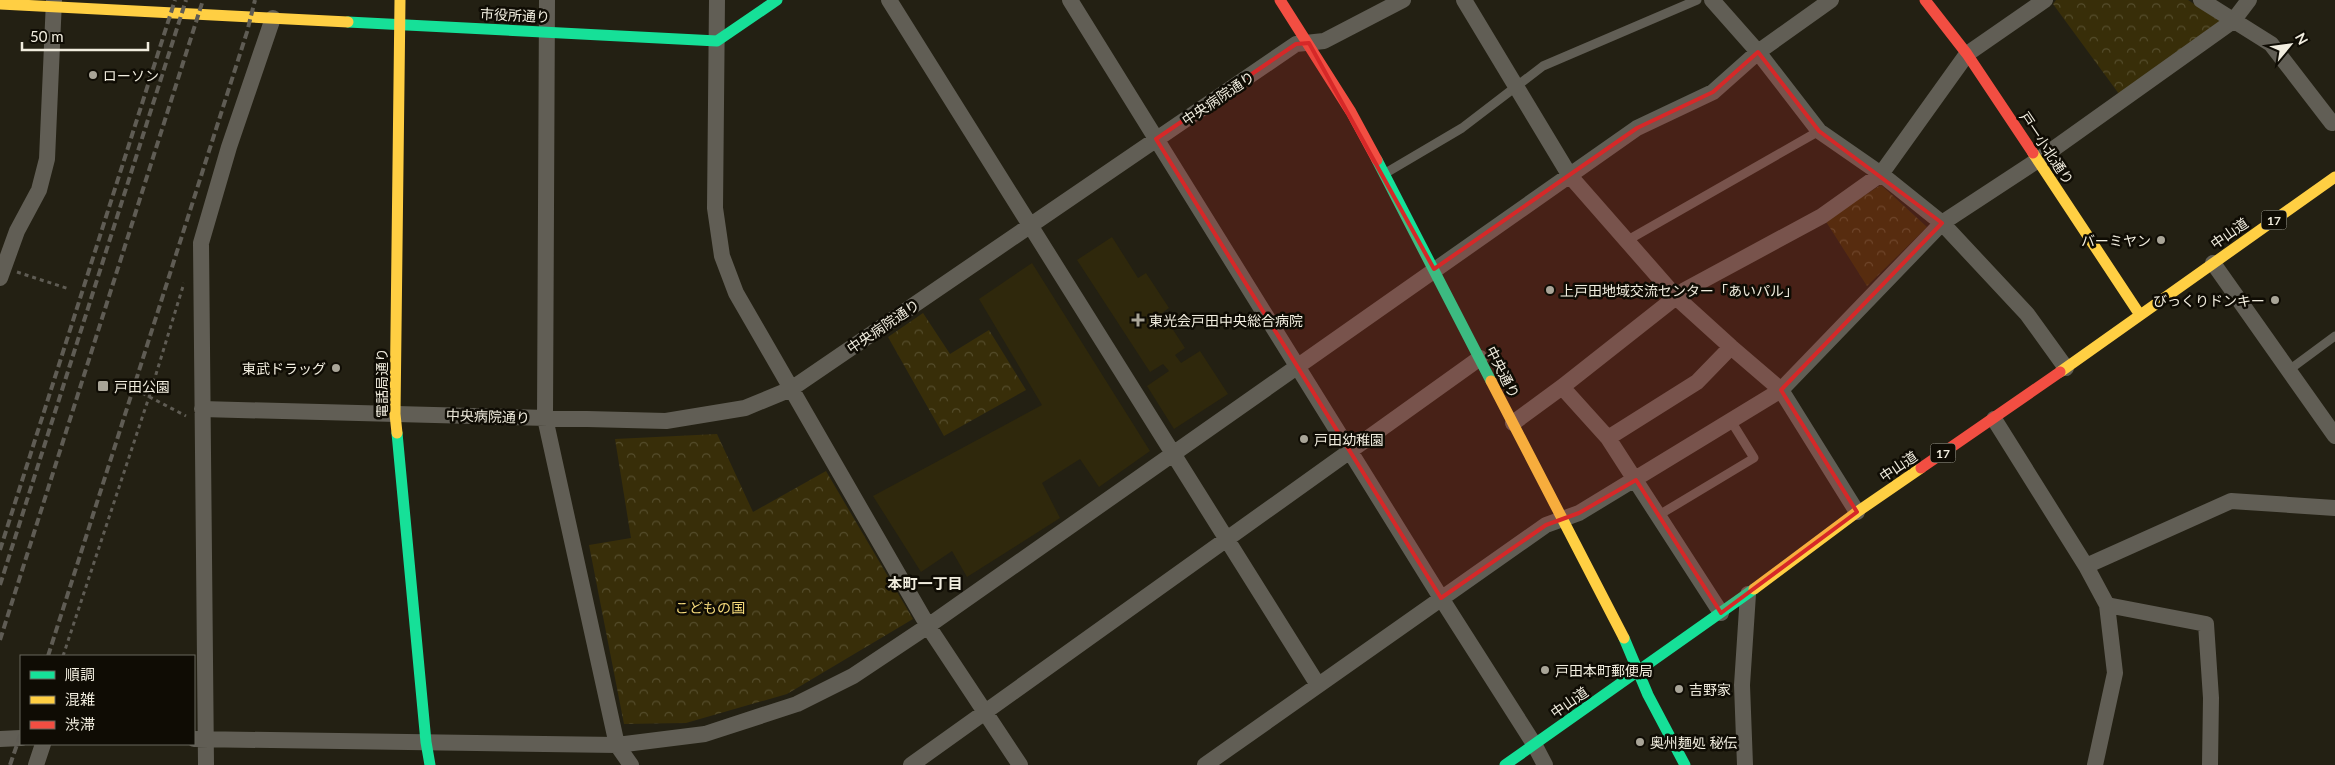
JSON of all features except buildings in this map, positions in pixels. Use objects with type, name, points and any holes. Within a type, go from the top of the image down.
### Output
[{"type":"main road","name":"電話局通り","points":[[400,0],[395,414],[426,742],[430,765]]},
{"type":"main road","points":[[717,41],[777,0]]},
{"type":"main road","name":"中央通り","points":[[1280,0],[1309,43],[1384,174],[1631,652],[1648,695],[1685,765]]},
{"type":"main road","name":"戸一小北通り","points":[[1925,0],[1967,54],[2140,316]]},
{"type":"main road","name":"市役所通り","points":[[0,4],[54,3],[105,5],[273,18],[717,41]]},
{"type":"main road","name":"中山道","points":[[1505,765],[1748,594],[1858,512],[1994,419],[2335,177]]},
{"type":"street","points":[[547,0],[545,418],[617,745],[631,765]]},
{"type":"street","points":[[717,0],[715,208],[722,256],[736,293],[928,626],[1020,765]]},
{"type":"street","points":[[889,0],[1318,686]]},
{"type":"street","points":[[1070,0],[1296,366],[1534,744],[1545,765]]},
{"type":"street","name":"中央病院通り","points":[[195,413],[395,414],[666,422],[745,408],[791,389],[1296,44],[1324,41],[1403,0]]},
{"type":"street","points":[[1464,0],[1515,88],[1570,176],[1677,298],[1781,390],[1858,512]]},
{"type":"street","points":[[1712,0],[1758,52],[1819,131],[1882,174],[1942,223],[2027,314],[2066,368]]},
{"type":"street","points":[[199,739],[617,745],[705,734],[797,704],[853,676],[928,626],[1637,128],[1712,92],[1758,52],[1831,0]]},
{"type":"street","points":[[1513,422],[1562,387],[1685,290],[1822,216],[1882,174],[1967,54],[2045,0]]},
{"type":"street","points":[[2201,0],[2271,44],[2332,123]]},
{"type":"street","points":[[1205,765],[1546,525],[1579,513],[1781,390],[1942,223],[2038,160],[2233,21],[2249,0]]},
{"type":"street","points":[[6,274],[17,231],[39,190],[47,159],[54,3]]},
{"type":"street","points":[[206,765],[199,739],[195,413],[201,243],[229,147],[273,18]]},
{"type":"street","points":[[2213,263],[2335,436]]},
{"type":"street","points":[[1608,438],[1697,382],[1731,347]]},
{"type":"street","points":[[911,765],[1480,358]]},
{"type":"street","points":[[1562,387],[1608,438],[1721,613]]},
{"type":"street","points":[[1994,419],[2086,566],[2107,605],[2115,674],[2095,765]]},
{"type":"street","points":[[2086,566],[2231,501],[2335,508]]},
{"type":"street","points":[[1745,765],[1742,685],[1748,594]]},
{"type":"street","points":[[2107,605],[2206,624],[2211,698],[2210,765]]},
{"type":"street","points":[[0,739],[20,738]]},
{"type":"street","points":[[36,765],[43,745]]},
{"type":"lane","points":[[1384,174],[1462,128],[1543,66],[1697,0]]},
{"type":"lane","points":[[1628,240],[1819,131]]},
{"type":"lane","points":[[2289,370],[2335,336]]},
{"type":"lane","points":[[1659,515],[1754,458],[1731,421]]},
{"type":"path","points":[[6,274],[69,289]]},
{"type":"path","points":[[63,655],[149,397],[184,282]]},
{"type":"path","points":[[142,394],[195,413]]},
{"type":"highlighted area","points":[[1309,43],[1434,269],[1637,128],[1713,92],[1758,52],[1819,131],[1942,223],[1781,390],[1857,512],[1721,613],[1636,480],[1579,513],[1546,525],[1441,598],[1156,139],[1296,44]]},
{"type":"shaded area","points":[[1112,237],[1138,278],[1146,273],[1169,308],[1162,313],[1185,348],[1175,355],[1181,363],[1200,351],[1228,394],[1174,429],[1147,386],[1169,371],[1163,364],[1150,372],[1077,260]]},
{"type":"shaded area","points":[[1032,263],[1150,451],[1099,487],[1080,459],[1042,483],[1060,518],[967,577],[952,551],[921,572],[873,496],[1042,405],[979,299]]},
{"type":"green space","points":[[2056,0],[2188,0],[2222,22],[2119,94],[2053,4]]},
{"type":"green space","points":[[1881,185],[1927,227],[1867,286],[1825,220]]},
{"type":"green space","points":[[923,313],[950,354],[989,330],[1026,390],[944,436],[888,337]]},
{"type":"green space","name":"こどもの国","points":[[717,434],[753,512],[826,471],[913,619],[787,694],[686,723],[624,724],[589,545],[631,538],[615,439]]},
{"type":"railway","points":[[0,550],[175,0]]},
{"type":"railway","points":[[0,585],[186,0]]},
{"type":"railway","points":[[0,640],[203,0]]},
{"type":"railway","points":[[48,655],[247,32],[255,0]]},
{"type":"railway","points":[[10,765],[20,736]]},
{"type":"traffic: fast","points":[[348,22],[717,41],[777,0]]},
{"type":"traffic: fast","points":[[1377,160],[1491,381]]},
{"type":"traffic: fast","points":[[397,433],[426,742],[430,765]]},
{"type":"traffic: fast","points":[[1505,765],[1754,589]]},
{"type":"traffic: fast","points":[[1624,638],[1648,695],[1685,765]]},
{"type":"traffic: slow","points":[[397,433],[395,414],[400,0]]},
{"type":"traffic: slow","points":[[0,4],[348,22]]},
{"type":"traffic: slow","points":[[2033,153],[2140,315]]},
{"type":"traffic: slow","points":[[2060,372],[2335,177]]},
{"type":"traffic: slow","points":[[1491,381],[1624,638]]},
{"type":"traffic: slow","points":[[1754,589],[1857,512],[1921,468]]},
{"type":"traffic: jam","points":[[1280,0],[1351,112],[1377,160]]},
{"type":"traffic: jam","points":[[1925,0],[1967,54],[2033,153]]},
{"type":"traffic: jam","points":[[1921,468],[2060,372]]},
{"type":"place","name":"ローソン","points":[[93,75]]},
{"type":"place","name":"バーミヤン","points":[[2161,240]]},
{"type":"place","name":"上戸田地域交流センター「あいパル」","points":[[1550,290]]},
{"type":"place","name":"びっくりドンキー","points":[[2275,300]]},
{"type":"place","name":"東光会戸田中央総合病院","points":[[1138,320]]},
{"type":"place","name":"東武ドラッグ","points":[[336,368]]},
{"type":"place","name":"戸田公園","points":[[103,386]]},
{"type":"place","name":"戸田幼稚園","points":[[1304,439]]},
{"type":"place","name":"戸田本町郵便局","points":[[1545,670]]},
{"type":"place","name":"吉野家","points":[[1679,689]]},
{"type":"place","name":"奥州麺処 秘伝","points":[[1640,742]]},
{"type":"district","name":"本町一丁目","points":[[925,583]]}]
